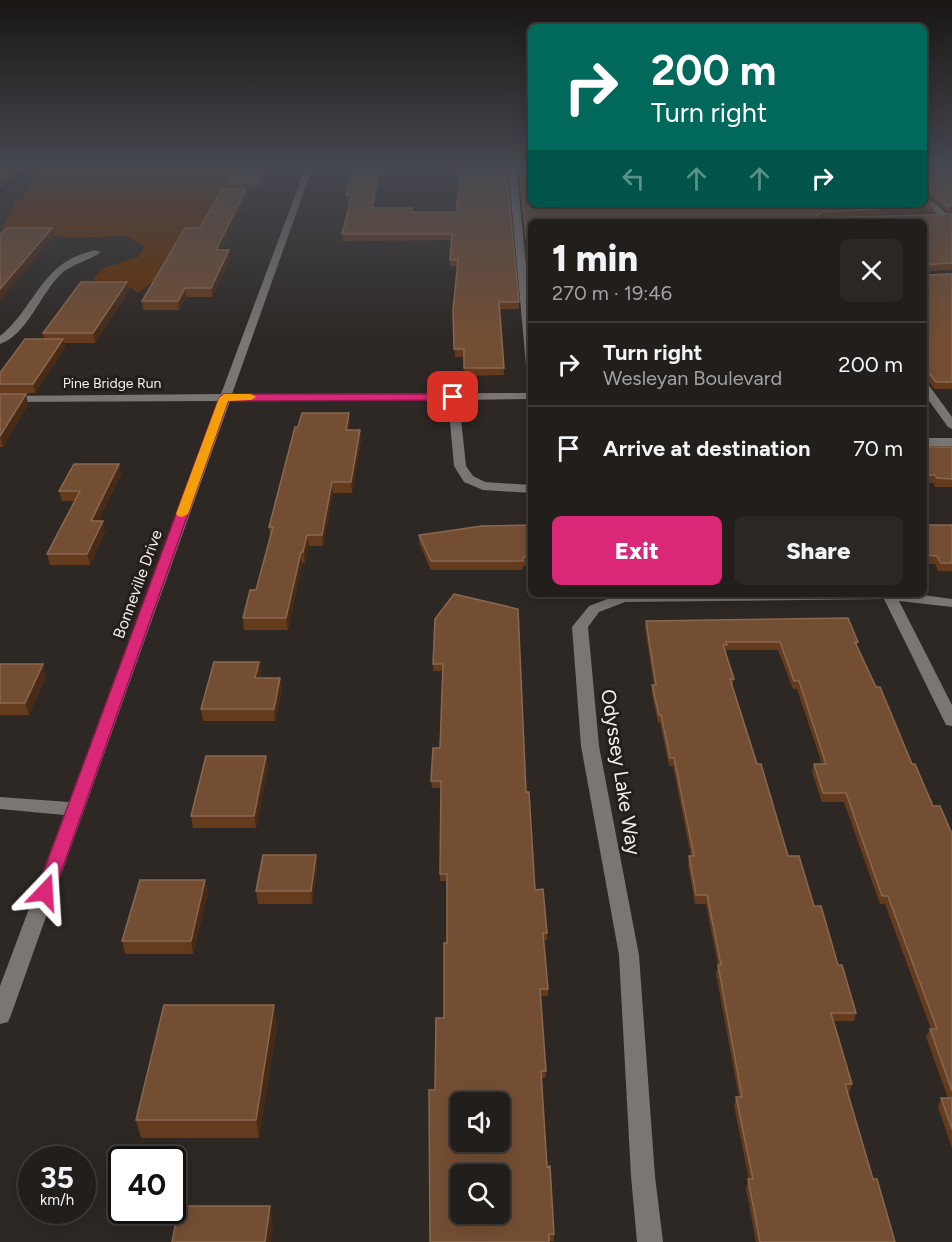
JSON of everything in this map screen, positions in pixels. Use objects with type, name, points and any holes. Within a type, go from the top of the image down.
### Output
[{"type":"street","name":"Bonneville Drive","points":[[0,1015],[289,224]]},
{"type":"street","points":[[518,224],[528,334]]},
{"type":"street","points":[[0,341],[15,332],[57,274],[68,264],[97,252]]},
{"type":"street","points":[[927,390],[952,425]]},
{"type":"street","name":"Pine Bridge Run","points":[[0,399],[528,396]]},
{"type":"street","points":[[453,397],[460,466],[468,479],[483,486],[528,489]]},
{"type":"street","points":[[927,442],[952,442]]},
{"type":"street","name":"Odyssey Lake Way","points":[[650,1242],[643,1176],[629,955],[590,746],[580,627],[594,609],[623,598],[712,597]]},
{"type":"street","points":[[890,597],[952,721]]},
{"type":"street","name":"Odyssey Lake Way","points":[[905,597],[952,603]]},
{"type":"street","points":[[0,802],[75,809]]},
{"type":"shaded area","points":[[4,224],[204,224],[168,270],[138,293],[131,288],[93,280],[101,269],[138,257],[145,246],[126,236],[70,238],[1,229]]},
{"type":"building","points":[[202,224],[229,224],[216,250],[229,250],[211,288],[185,288],[178,301],[142,301],[185,228],[200,228]]},
{"type":"building","points":[[345,224],[512,224],[519,302],[499,302],[504,368],[464,368],[464,349],[454,349],[453,310],[458,260],[450,260],[452,234],[342,234]]},
{"type":"building","points":[[525,224],[528,224],[528,254]]},
{"type":"building","points":[[927,224],[952,224],[952,263],[927,265]]},
{"type":"building","points":[[6,228],[52,228],[0,289],[0,235]]},
{"type":"building","points":[[952,274],[952,382],[936,382],[930,374],[927,374],[927,275]]},
{"type":"building","points":[[81,282],[127,282],[93,333],[43,333]]},
{"type":"building","points":[[25,339],[63,339],[33,384],[0,384],[0,373]]},
{"type":"building","points":[[0,394],[26,394],[0,436]]},
{"type":"building","points":[[302,413],[349,413],[346,430],[360,430],[351,482],[332,482],[322,535],[307,535],[286,618],[243,618],[250,590],[256,590],[273,527],[269,527],[295,427],[298,427]]},
{"type":"building","points":[[927,444],[929,447],[952,447],[952,479],[937,478],[935,475],[927,475]]},
{"type":"building","points":[[74,464],[119,464],[91,521],[103,521],[87,554],[47,554],[80,491],[59,491]]},
{"type":"building","points":[[528,525],[528,557],[523,557],[523,561],[431,561],[419,535],[482,526]]},
{"type":"building","points":[[927,525],[952,525],[952,563],[941,563],[937,556],[927,555]]},
{"type":"building","points":[[454,594],[518,609],[526,792],[529,792],[535,890],[543,889],[547,933],[543,933],[548,989],[540,989],[546,1071],[541,1071],[554,1234],[549,1234],[549,1242],[430,1242],[429,1090],[435,1090],[436,1018],[444,1018],[444,943],[447,943],[447,874],[440,874],[441,781],[431,781],[433,748],[440,748],[443,664],[433,664],[435,619]]},
{"type":"building","points":[[848,618],[858,642],[855,642],[876,687],[880,687],[912,764],[915,764],[933,806],[940,806],[952,834],[952,1091],[930,1029],[937,1029],[888,896],[882,896],[846,793],[823,793],[814,764],[826,764],[799,681],[794,681],[780,642],[726,642],[727,645],[723,645],[734,679],[730,679],[757,764],[761,764],[788,856],[799,856],[814,906],[821,906],[838,965],[842,965],[856,1013],[831,1013],[852,1084],[845,1084],[873,1179],[877,1179],[895,1242],[760,1242],[748,1179],[753,1179],[736,1097],[742,1097],[718,965],[721,965],[707,895],[696,895],[689,856],[694,856],[674,758],[670,758],[652,685],[656,685],[646,621]]},
{"type":"building","points":[[214,662],[259,662],[255,678],[280,678],[274,709],[201,709]]},
{"type":"building","points":[[0,664],[43,664],[25,703],[0,703]]},
{"type":"building","points":[[206,756],[266,756],[254,816],[191,816]]},
{"type":"building","points":[[263,855],[316,855],[311,891],[256,891]]},
{"type":"building","points":[[140,880],[205,880],[191,941],[122,941]]},
{"type":"building","points":[[164,1005],[274,1005],[256,1120],[136,1120]]},
{"type":"building","points":[[941,1098],[952,1098],[952,1129]]},
{"type":"building","points":[[186,1206],[270,1206],[265,1242],[172,1242],[176,1224],[186,1224]]},
{"type":"slow traffic","points":[[182,514],[224,398],[251,397]]},
{"type":"route","points":[[45,892],[224,398],[453,397]]}]
